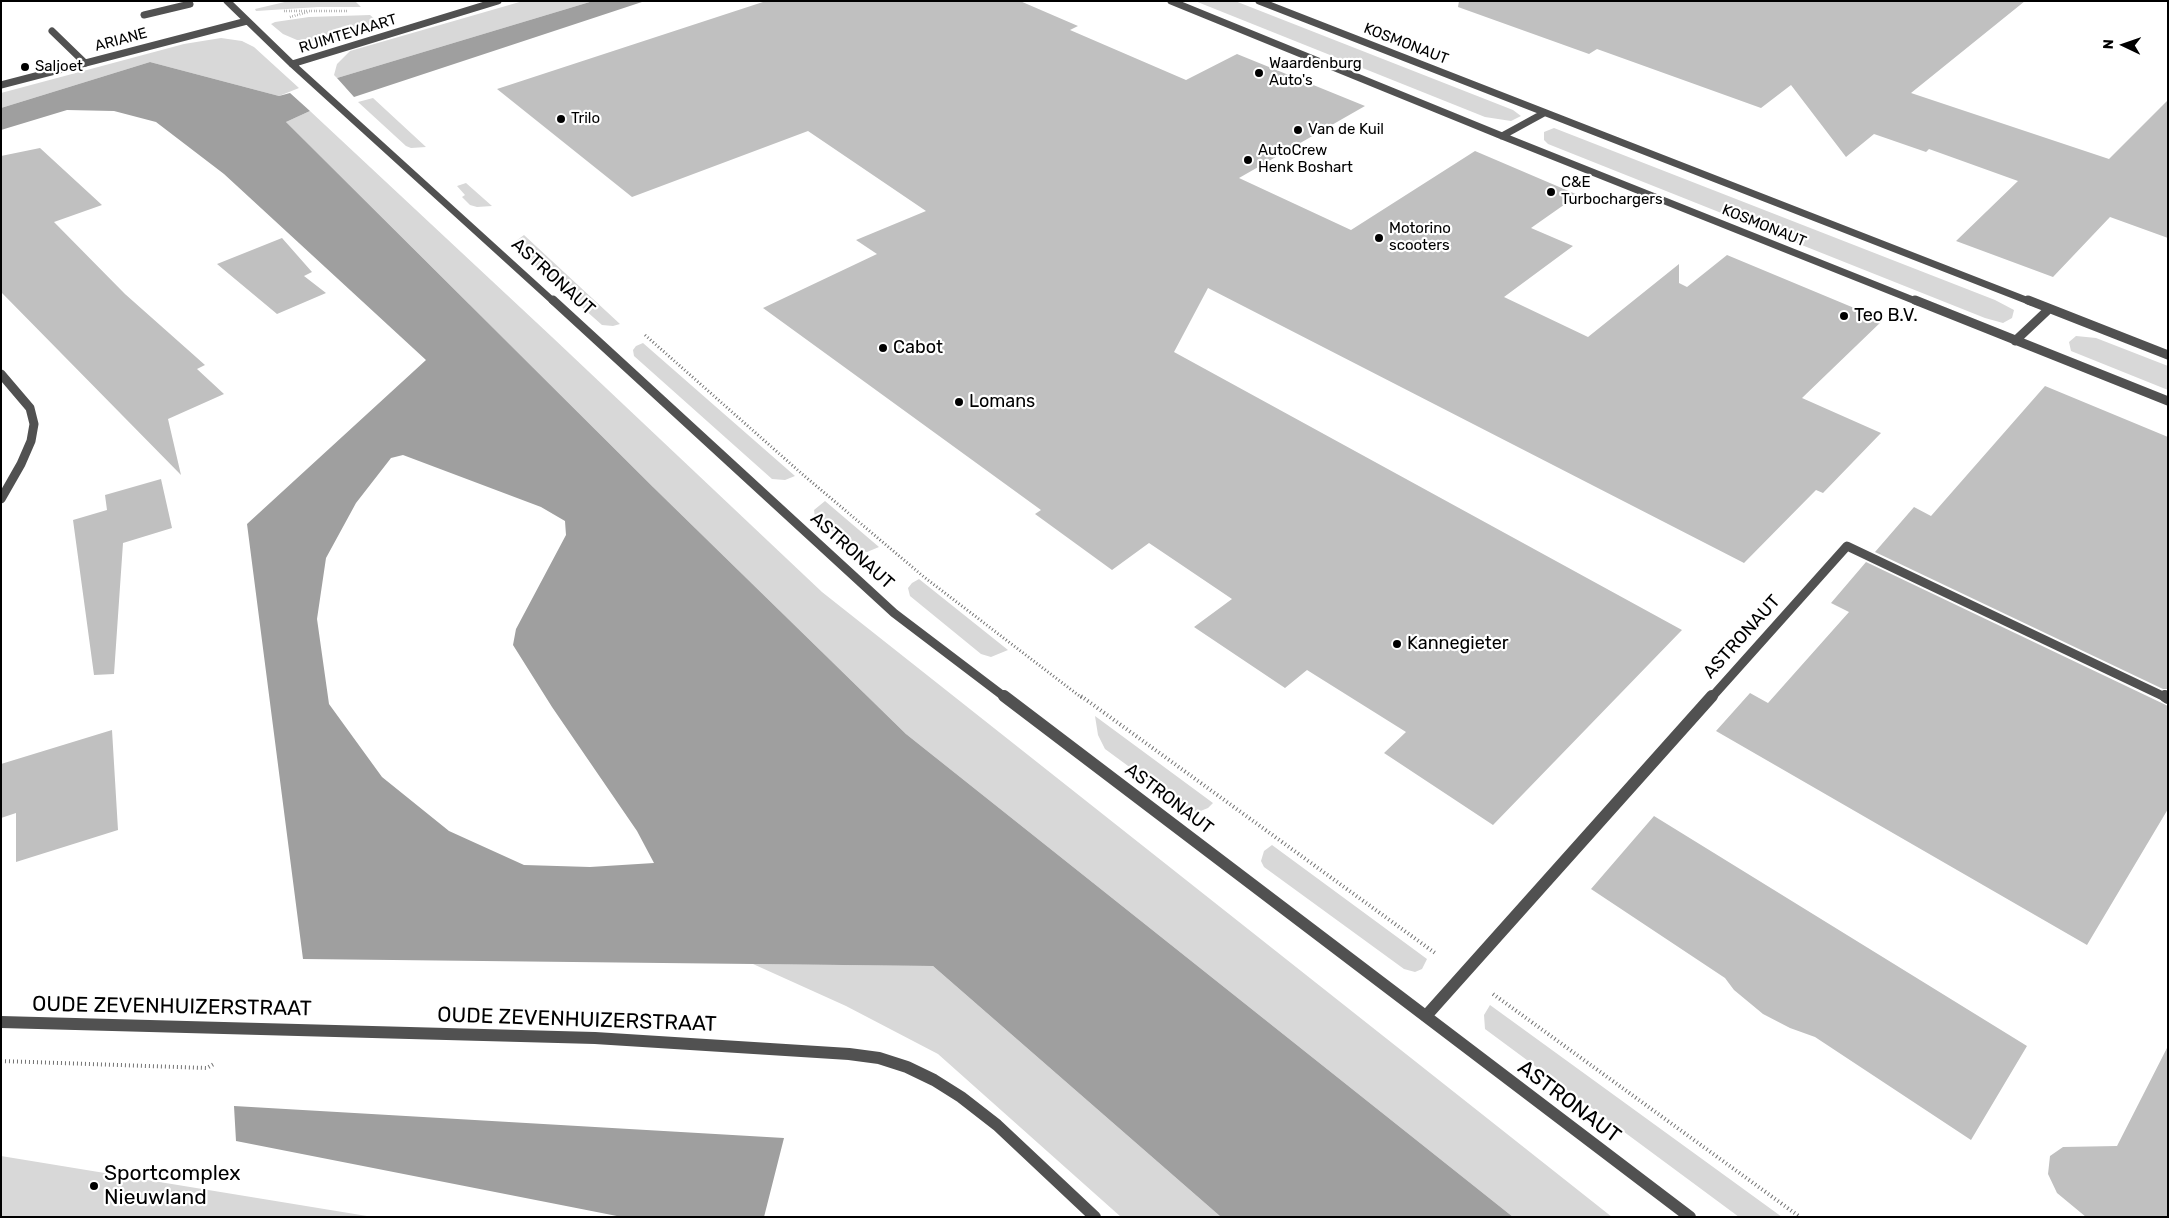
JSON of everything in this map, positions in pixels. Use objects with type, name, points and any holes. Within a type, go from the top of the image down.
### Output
[{"type":"street","points":[[144,15],[190,4],[186,1]]},
{"type":"street","points":[[227,1],[292,64]]},
{"type":"street","name":"RUIMTEVAART","points":[[292,64],[498,1]]},
{"type":"street","name":"KOSMONAUT","points":[[1171,1],[1502,136],[2168,401]]},
{"type":"street","name":"KOSMONAUT","points":[[1259,1],[2168,356]]},
{"type":"street","name":"ARIANE","points":[[1,85],[247,21]]},
{"type":"street","points":[[52,31],[85,63]]},
{"type":"street","name":"ASTRONAUT","points":[[292,64],[894,613],[1690,1217]]},
{"type":"street","points":[[1502,136],[1544,113]]},
{"type":"street","points":[[2015,341],[2049,309]]},
{"type":"street","points":[[1,374],[30,408],[34,424],[31,441],[21,464],[1,499]]},
{"type":"street","name":"ASTRONAUT","points":[[1426,1016],[1847,546],[2168,698]]},
{"type":"street","name":"OUDE ZEVENHUIZERSTRAAT","points":[[1,1022],[595,1038],[849,1054],[879,1058],[934,1080],[961,1097],[997,1125],[1095,1217]]},
{"type":"path","points":[[639,330],[801,473],[924,577],[1101,712],[1800,1217]]},
{"type":"shaded area","points":[[289,1],[355,1],[361,7],[318,7],[256,11],[255,9]]},
{"type":"shaded area","points":[[523,1],[593,1],[337,78],[334,75],[337,64],[350,51]]},
{"type":"shaded area","points":[[593,1],[645,1],[354,97],[337,78]]},
{"type":"shaded area","points":[[1195,1],[1235,1],[1513,110],[1521,116],[1511,121],[1485,117]]},
{"type":"shaded area","points":[[370,15],[384,27],[340,40],[323,42],[297,40],[283,34],[271,24],[309,17]]},
{"type":"shaded area","points":[[221,38],[242,41],[254,47],[299,88],[279,96],[150,62],[1,108],[1,93],[184,44]]},
{"type":"shaded area","points":[[150,62],[279,96],[290,93],[310,111],[286,122],[653,487],[906,734],[1513,1217],[1221,1217],[933,966],[303,959],[247,524],[426,360],[224,174],[156,122],[114,111],[67,110],[1,130],[1,108]],"holes":[[[403,455],[541,507],[565,521],[566,535],[516,629],[513,645],[552,707],[637,831],[654,863],[590,867],[524,865],[449,831],[382,777],[329,704],[317,619],[326,558],[356,503],[391,458]]]},
{"type":"shaded area","points":[[373,98],[426,147],[411,148],[406,146],[358,102]]},
{"type":"shaded area","points":[[310,111],[822,592],[1612,1217],[1513,1217],[906,734],[653,487],[286,122]]},
{"type":"shaded area","points":[[1554,128],[1995,300],[2014,310],[2012,318],[2003,323],[1985,318],[1548,144],[1544,140],[1544,132]]},
{"type":"shaded area","points":[[466,183],[492,206],[477,207],[470,205],[462,197],[465,195],[457,186]]},
{"type":"shaded area","points":[[524,235],[620,324],[613,326],[602,325],[515,248],[516,241]]},
{"type":"shaded area","points":[[2076,336],[2096,338],[2168,366],[2168,390],[2071,351],[2069,342]]},
{"type":"shaded area","points":[[643,343],[795,476],[785,480],[772,479],[634,356],[633,350],[636,346]]},
{"type":"shaded area","points":[[825,501],[879,547],[867,552],[853,549],[815,517],[814,510]]},
{"type":"shaded area","points":[[919,579],[1008,650],[991,657],[981,654],[910,596],[908,588]]},
{"type":"shaded area","points":[[1095,716],[1213,803],[1208,808],[1198,812],[1188,810],[1105,749],[1098,735]]},
{"type":"shaded area","points":[[1272,845],[1427,959],[1422,969],[1415,972],[1404,969],[1264,867],[1261,861],[1264,851]]},
{"type":"shaded area","points":[[753,964],[933,966],[1221,1217],[1121,1217],[938,1054],[846,1006]]},
{"type":"shaded area","points":[[1490,1005],[1782,1217],[1739,1217],[1485,1029],[1484,1015]]},
{"type":"shaded area","points":[[234,1106],[784,1138],[764,1217],[622,1217],[236,1141]]},
{"type":"shaded area","name":"Sportcomplex Nieuwland","points":[[1,1156],[373,1217],[1,1217]]},
{"type":"building","points":[[766,1],[1020,1],[1078,26],[1070,30],[1186,80],[1237,54],[1365,106],[1239,178],[1351,230],[1475,151],[1578,195],[1531,228],[1573,246],[1504,297],[1588,337],[1679,264],[1679,283],[1687,287],[1727,255],[1883,320],[1802,398],[1881,433],[1823,493],[1816,490],[1744,563],[1208,288],[1174,352],[1682,630],[1493,825],[1384,753],[1406,732],[1307,670],[1285,688],[1194,627],[1232,599],[1149,543],[1112,570],[1035,514],[1041,510],[763,308],[877,254],[856,240],[926,211],[808,131],[632,197],[497,89]]},
{"type":"building","points":[[1459,1],[2025,1],[1911,93],[2109,159],[2168,100],[2168,238],[2110,217],[2053,277],[1956,241],[2018,181],[1929,149],[1926,152],[1874,134],[1846,157],[1791,85],[1761,108],[1597,49],[1589,54],[1458,7]]},
{"type":"building","points":[[40,148],[102,205],[54,222],[125,294],[205,365],[197,369],[224,394],[168,419],[181,475],[1,292],[1,156]]},
{"type":"building","points":[[282,238],[312,272],[304,276],[326,293],[277,314],[217,264]]},
{"type":"building","points":[[2045,386],[2168,437],[2168,689],[2163,689],[1875,552],[1914,507],[1931,516]]},
{"type":"building","points":[[161,479],[172,528],[123,543],[114,674],[94,675],[73,520],[107,510],[105,495]]},
{"type":"building","points":[[1866,562],[2168,706],[2168,809],[2087,945],[1716,731],[1750,693],[1768,703],[1849,612],[1831,603]]},
{"type":"building","points":[[112,730],[118,830],[16,862],[16,813],[1,818],[1,764]]},
{"type":"building","points":[[1654,816],[2027,1046],[1971,1140],[1815,1037],[1790,1028],[1763,1014],[1734,990],[1725,978],[1591,889]]},
{"type":"building","points":[[2168,1046],[2168,1217],[2086,1217],[2057,1193],[2048,1174],[2050,1156],[2063,1147],[2117,1146]]},
{"type":"place","name":"Saljoet","points":[[25,67]]},
{"type":"place","name":"Waardenburg Auto's","points":[[1259,73]]},
{"type":"place","name":"Trilo","points":[[561,119]]},
{"type":"place","name":"Van de Kuil","points":[[1298,130]]},
{"type":"place","name":"AutoCrew Henk Boshart","points":[[1248,160]]},
{"type":"place","name":"C&E Turbochargers","points":[[1551,192]]},
{"type":"place","name":"Motorino scooters","points":[[1379,238]]},
{"type":"place","name":"Teo B.V.","points":[[1844,316]]},
{"type":"place","name":"Cabot","points":[[883,348]]},
{"type":"place","name":"Lomans","points":[[959,402]]},
{"type":"place","name":"Kannegieter","points":[[1397,644]]},
{"type":"place","name":"Sportcomplex Nieuwland","points":[[94,1186]]}]
